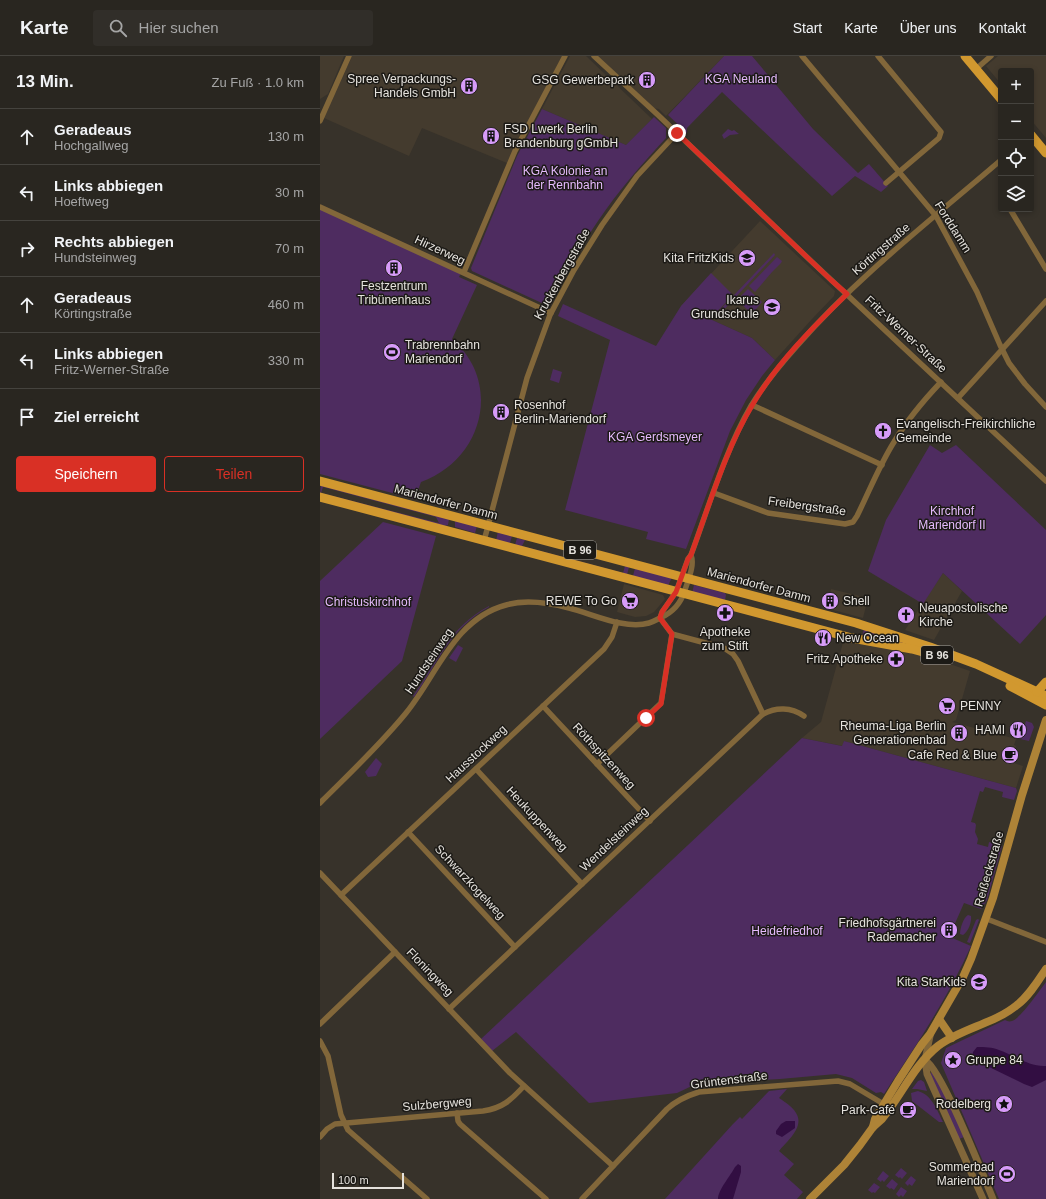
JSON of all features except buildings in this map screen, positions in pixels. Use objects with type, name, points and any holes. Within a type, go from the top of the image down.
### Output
[{"type":"main road","points":[[965,56],[998,95]]},
{"type":"main road","points":[[1034,139],[1046,153]]},
{"type":"main road","name":"Mariendorfer Damm","points":[[320,481],[851,621],[895,634],[976,665],[1046,696]]},
{"type":"main road","name":"B 96","points":[[320,497],[852,638],[937,655],[979,671],[1046,705]]},
{"type":"main road","points":[[1037,692],[1046,682]]},
{"type":"main road","name":"Reißeckstraße","points":[[887,1106],[909,1064],[930,1034],[963,977],[976,947],[987,919],[1024,789],[1046,720]]},
{"type":"main road","points":[[810,1199],[846,1162],[873,1127],[882,1119],[887,1106],[938,1046],[1016,1006],[1030,992],[1046,969]]},
{"type":"main road","points":[[939,1019],[952,1038]]},
{"type":"street","points":[[320,121],[349,56]]},
{"type":"street","points":[[464,272],[515,151],[565,56]]},
{"type":"street","name":"Fritz-Werner-Straße","points":[[594,56],[1046,481]]},
{"type":"street","name":"Forddamm","points":[[802,56],[936,216],[977,292],[1002,349],[1010,363],[1025,384],[1046,407]]},
{"type":"street","points":[[878,56],[941,132],[939,138],[886,183]]},
{"type":"street","points":[[976,69],[991,56]]},
{"type":"street","name":"Kruckenbergstraße","points":[[484,541],[527,378],[551,313],[609,214],[646,166],[677,133]]},
{"type":"street","name":"Körtingstraße","points":[[685,578],[693,560],[691,555],[736,436],[752,405],[781,365],[811,330],[847,294],[998,163]]},
{"type":"street","name":"Hirzerweg","points":[[320,206],[551,313]]},
{"type":"street","points":[[1012,212],[1046,269]]},
{"type":"street","points":[[958,398],[1046,301]]},
{"type":"street","name":"Freibergstraße","points":[[714,493],[768,513],[848,524],[855,520],[894,442],[918,407],[941,382]]},
{"type":"street","points":[[752,405],[882,465]]},
{"type":"street","points":[[685,578],[680,593],[662,612],[660,618],[672,634],[724,648],[731,652],[738,661],[763,714]]},
{"type":"street","name":"Hundsteinweg","points":[[320,803],[405,714],[433,674],[449,647],[461,632],[474,620],[489,611],[506,605],[528,602],[558,606],[618,622],[641,625],[654,622],[660,618]]},
{"type":"street","name":"Hausstockweg","points":[[341,895],[606,646],[612,637],[618,622]]},
{"type":"street","points":[[597,764],[661,704],[672,634]]},
{"type":"street","name":"Röthspitzenweg","points":[[542,706],[650,821]]},
{"type":"street","name":"Wendelsteinweg","points":[[449,1009],[763,714],[772,709],[780,708],[800,713],[804,716]]},
{"type":"street","name":"Heukuppenweg","points":[[476,769],[582,884]]},
{"type":"street","name":"Schwarzkogelweg","points":[[408,832],[515,947]]},
{"type":"street","name":"Floningweg","points":[[320,873],[524,1086],[613,1166]]},
{"type":"street","points":[[987,919],[1046,942]]},
{"type":"street","points":[[320,1024],[395,952]]},
{"type":"street","points":[[930,1034],[925,1060],[928,1076],[983,1199]]},
{"type":"street","points":[[320,1041],[328,1056],[341,1115],[348,1130],[427,1199]]},
{"type":"street","points":[[909,1064],[925,1060]]},
{"type":"street","points":[[925,1060],[930,1064],[950,1100],[993,1199]]},
{"type":"street","name":"Grüntenstraße","points":[[582,1199],[672,1104],[691,1094],[838,1080],[850,1084],[887,1106]]},
{"type":"street","name":"Sulzbergweg","points":[[320,1137],[330,1126],[344,1123],[483,1111],[500,1107],[510,1100],[524,1086]]},
{"type":"street","points":[[457,1113],[460,1124],[546,1199]]},
{"type":"street","points":[[959,1146],[968,1142]]},
{"type":"shaded area","points":[[320,56],[344,56],[328,94],[320,99]]},
{"type":"shaded area","points":[[352,56],[562,56],[507,163],[422,128],[409,156],[324,118]]},
{"type":"shaded area","points":[[570,56],[586,56],[652,119],[626,145],[542,109]]},
{"type":"shaded area","points":[[595,56],[724,56],[666,116],[659,109],[652,108]]},
{"type":"shaded area","points":[[998,56],[1046,56],[1046,138],[1034,124],[1034,68],[998,68],[998,80],[986,66]]},
{"type":"shaded area","name":"Ikarus Grundschule","points":[[760,221],[835,291],[834,296],[775,360],[752,338],[681,306]]},
{"type":"shaded area","points":[[943,573],[962,591],[934,640],[905,630]]},
{"type":"shaded area","points":[[624,584],[663,595],[665,599],[654,612],[646,616],[635,617],[617,612]]},
{"type":"shaded area","points":[[831,589],[868,598],[863,618],[826,608]]},
{"type":"shaded area","points":[[844,639],[924,655],[970,671],[956,720],[952,722],[1016,739],[1014,745],[1016,746],[1011,762],[1023,766],[1016,788],[844,741],[843,746],[802,738],[821,722]]},
{"type":"shaded area","points":[[977,1047],[994,1048],[1028,1063],[1046,1066],[1046,1080],[1032,1087],[987,1066],[974,1062],[972,1059],[973,1052]]},
{"type":"shaded area","points":[[786,1121],[795,1121],[795,1128],[782,1137],[776,1134],[776,1131],[781,1124]]},
{"type":"shaded area","points":[[738,1164],[741,1166],[741,1172],[733,1199],[718,1199],[722,1187]]},
{"type":"green space","name":"KGA Neuland","points":[[724,56],[752,56],[813,129],[858,173],[869,164],[888,186],[881,192],[855,176],[832,196],[722,92],[687,128],[687,133],[668,115]]},
{"type":"green space","name":"KGA Kolonie an der Rennbahn","points":[[542,109],[626,145],[654,117],[666,128],[666,138],[630,178],[614,199],[591,231],[549,303],[544,304],[472,271],[471,268],[517,156]]},
{"type":"green space","points":[[728,129],[732,131],[734,130],[739,134],[730,135],[724,139],[722,135]]},
{"type":"green space","name":"Trabrennbahn Mariendorf","points":[[320,208],[461,273],[459,277],[477,285],[452,339],[468,357],[477,377],[481,398],[479,419],[472,439],[459,457],[442,471],[421,482],[415,499],[320,474]]},
{"type":"green space","points":[[774,253],[775,255],[719,315],[717,313]]},
{"type":"green space","points":[[777,257],[782,261],[781,263],[755,292],[749,286]]},
{"type":"green space","name":"KGA Gerdsmeyer","points":[[711,273],[733,295],[710,319],[752,338],[775,360],[746,400],[730,431],[686,549],[646,539],[648,532],[565,510],[610,340],[558,316],[563,304],[656,346],[681,306]]},
{"type":"green space","points":[[748,289],[762,302],[752,314],[737,300]]},
{"type":"green space","points":[[553,369],[562,372],[559,383],[550,380]]},
{"type":"green space","name":"Kirchhof Mariendorf II","points":[[930,445],[942,453],[956,445],[1046,530],[1046,615],[1020,644],[943,573],[923,604],[868,571],[886,520]]},
{"type":"green space","points":[[321,485],[449,519],[448,525],[444,526],[320,494]],"holes":[[[323,487],[436,517],[439,523],[321,493]]]},
{"type":"green space","points":[[455,521],[477,526],[475,533],[455,527]]},
{"type":"green space","name":"Christuskirchhof","points":[[383,522],[436,536],[402,661],[320,739],[320,581]]},
{"type":"green space","points":[[498,531],[512,536],[510,543],[496,541]]},
{"type":"green space","points":[[517,538],[525,540],[522,546],[623,573],[625,566],[592,557],[629,567],[627,575],[515,545]]},
{"type":"green space","points":[[635,568],[672,577],[668,586],[633,576]]},
{"type":"green space","points":[[694,585],[725,593],[725,600],[692,593]]},
{"type":"green space","points":[[489,606],[464,625],[454,636],[414,697],[413,696],[445,646],[463,624]]},
{"type":"green space","points":[[864,629],[911,644],[862,637]]},
{"type":"green space","points":[[458,645],[463,648],[456,662],[449,658]]},
{"type":"green space","points":[[1026,721],[1032,723],[1034,727],[1029,741],[1020,739]]},
{"type":"green space","name":"Heidefriedhof","points":[[802,738],[842,746],[844,741],[1016,788],[1017,791],[1014,800],[1002,797],[1003,792],[985,787],[983,792],[980,791],[971,822],[975,823],[976,825],[975,832],[978,839],[977,844],[988,847],[989,842],[1002,846],[987,900],[981,909],[964,903],[953,928],[946,926],[944,932],[950,934],[950,937],[971,946],[942,1003],[884,1094],[881,1092],[876,1093],[852,1078],[836,1074],[696,1084],[677,1093],[589,1103],[516,1032],[492,1051],[481,1039]]},
{"type":"green space","points":[[376,758],[382,764],[376,776],[368,777],[365,772]]},
{"type":"green space","points":[[968,915],[971,916],[969,927],[965,934],[960,934],[963,921]]},
{"type":"green space","points":[[976,920],[979,920],[970,943],[967,942]]},
{"type":"green space","points":[[1046,982],[1046,1199],[999,1199],[941,1063],[946,1048],[1005,1020],[1012,1021],[1016,1019],[1030,1004]]},
{"type":"green space","points":[[932,1072],[949,1101],[964,1137],[959,1139],[930,1074]]},
{"type":"green space","points":[[921,1080],[924,1082],[927,1091],[912,1089],[918,1081]]},
{"type":"green space","points":[[787,1089],[779,1098],[795,1111],[798,1118],[798,1123],[794,1134],[779,1151],[794,1164],[784,1175],[803,1192],[797,1199],[665,1199],[740,1117],[742,1119],[769,1091]]},
{"type":"green space","points":[[918,1091],[930,1099],[943,1122],[939,1122],[912,1101],[911,1093]]},
{"type":"green space","points":[[901,1168],[907,1173],[902,1179],[895,1175]]},
{"type":"green space","points":[[883,1171],[889,1176],[884,1182],[882,1180],[881,1182],[877,1179]]},
{"type":"green space","points":[[911,1176],[916,1180],[912,1186],[909,1184],[908,1186],[905,1183]]},
{"type":"green space","points":[[892,1179],[898,1184],[894,1190],[886,1186]]},
{"type":"green space","points":[[874,1183],[880,1187],[875,1193],[872,1193],[868,1190]]},
{"type":"green space","points":[[901,1187],[907,1191],[903,1197],[901,1195],[899,1197],[896,1194]]},
{"type":"place","name":"GSG Gewerbepark","points":[[647,80]]},
{"type":"place","name":"Spree Verpackungs- Handels GmbH","points":[[469,86]]},
{"type":"place","name":"FSD Lwerk Berlin Brandenburg gGmbH","points":[[491,136]]},
{"type":"place","name":"Kita FritzKids","points":[[747,258]]},
{"type":"place","name":"Festzentrum Tribünenhaus","points":[[394,268]]},
{"type":"place","name":"Ikarus Grundschule","points":[[772,307]]},
{"type":"place","name":"Trabrennbahn Mariendorf","points":[[392,352]]},
{"type":"place","name":"Rosenhof Berlin-Mariendorf","points":[[501,412]]},
{"type":"place","name":"Evangelisch-Freikirchliche Gemeinde","points":[[883,431]]},
{"type":"place","name":"REWE To Go","points":[[630,601]]},
{"type":"place","name":"Shell","points":[[830,601]]},
{"type":"place","name":"Apotheke zum Stift","points":[[725,613]]},
{"type":"place","name":"Neuapostolische Kirche","points":[[906,615]]},
{"type":"place","name":"New Ocean","points":[[823,638]]},
{"type":"place","name":"Fritz Apotheke","points":[[896,659]]},
{"type":"place","name":"PENNY","points":[[947,706]]},
{"type":"place","name":"HAMI","points":[[1018,730]]},
{"type":"place","name":"Rheuma-Liga Berlin Generationenbad","points":[[959,733]]},
{"type":"place","name":"Cafe Red & Blue","points":[[1010,755]]},
{"type":"place","name":"Friedhofsgärtnerei Rademacher","points":[[949,930]]},
{"type":"place","name":"Kita StarKids","points":[[979,982]]},
{"type":"place","name":"Gruppe 84","points":[[953,1060]]},
{"type":"place","name":"Rodelberg","points":[[1004,1104]]},
{"type":"place","name":"Park-Café","points":[[908,1110]]},
{"type":"place","name":"Sommerbad Mariendorf","points":[[1007,1174]]},
{"type":"route","points":[[646,718],[661,704],[672,634],[660,618],[662,612],[676,592],[743,420],[762,389],[774,373],[811,330],[847,294],[677,133]]}]
